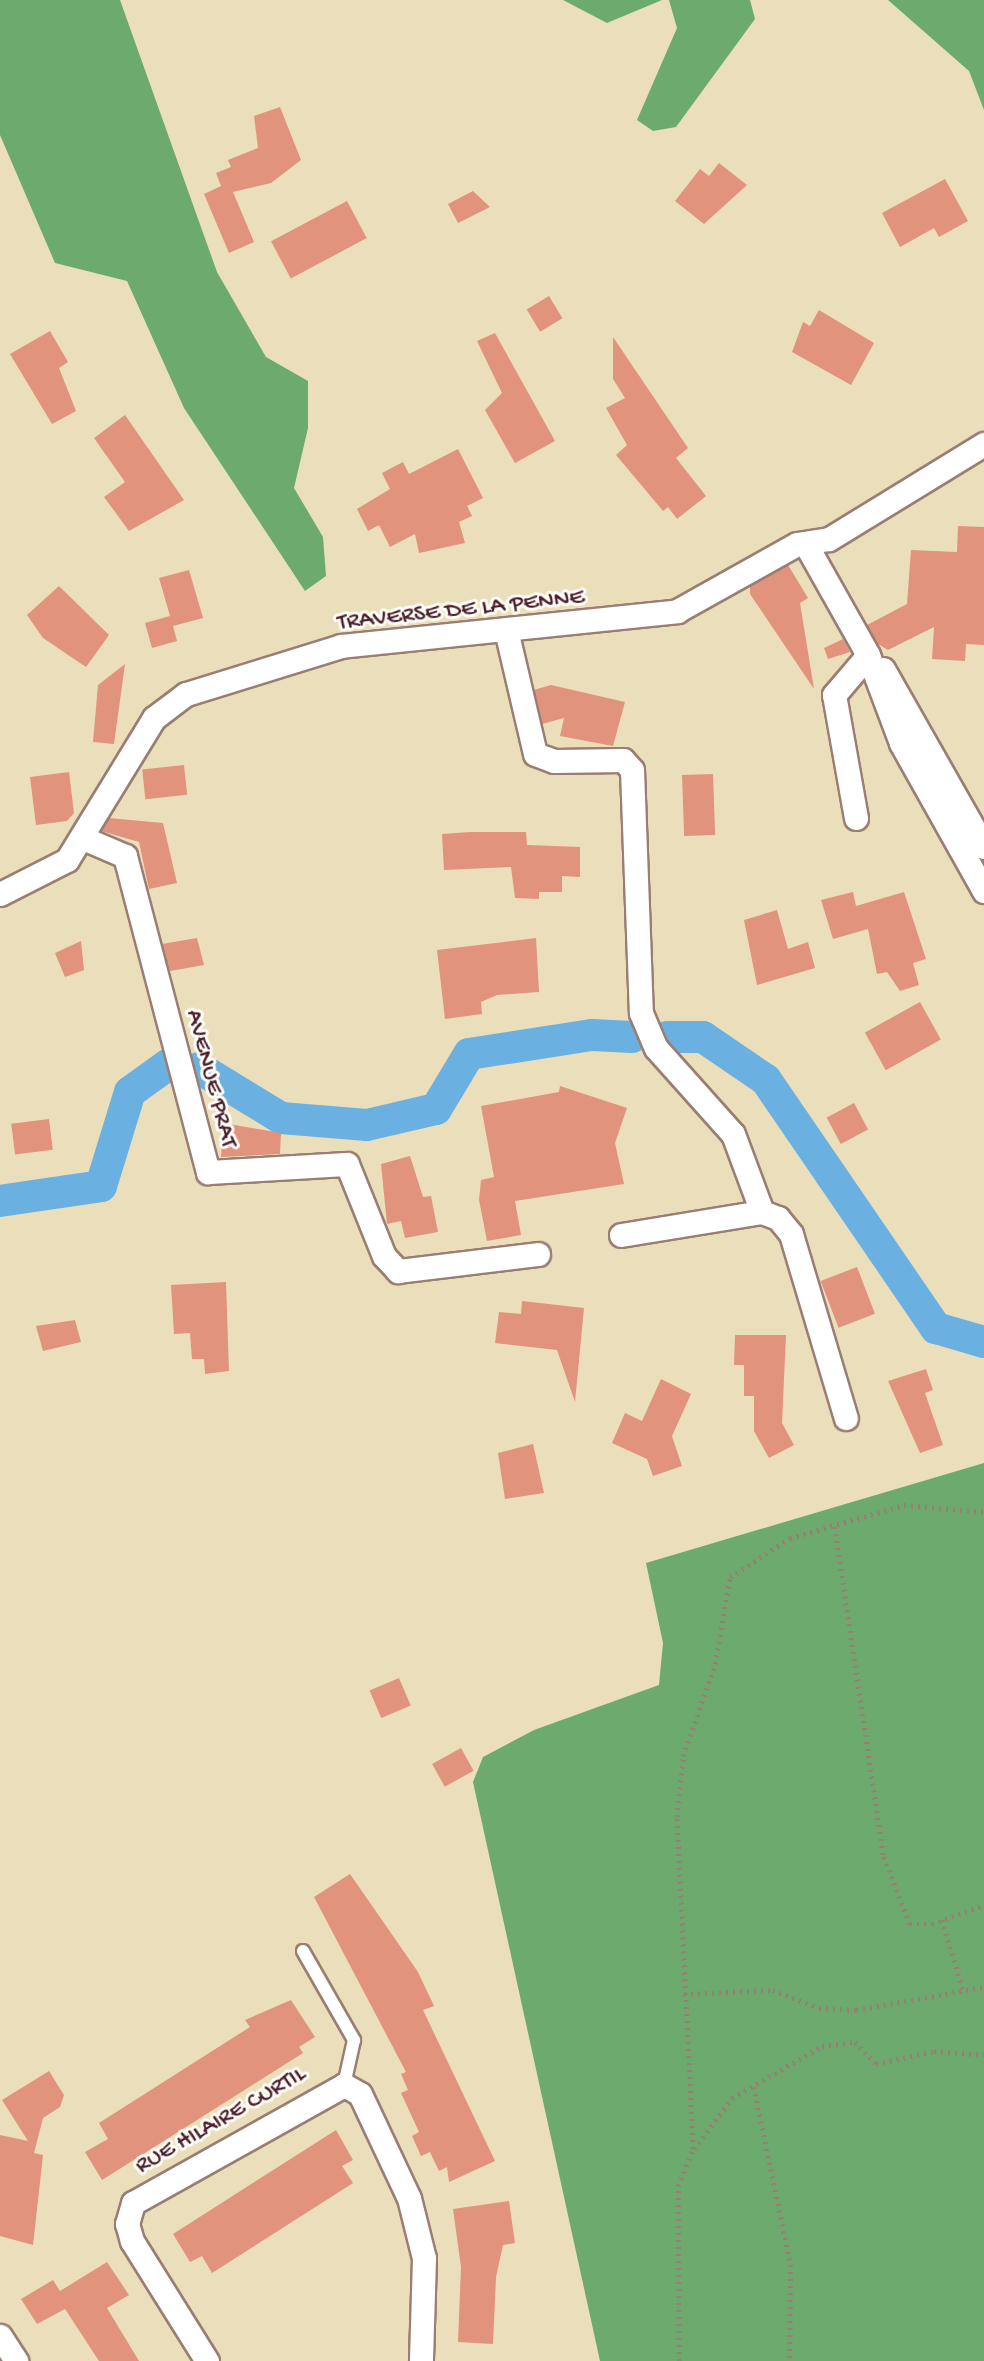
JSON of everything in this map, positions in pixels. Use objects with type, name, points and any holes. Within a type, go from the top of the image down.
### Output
[{"type":"street","name":"TRAVERSE DE LA PENNE","points":[[0,894],[67,860],[83,838],[154,718],[187,694],[341,646],[677,611],[806,543],[829,539],[984,444]]},
{"type":"street","points":[[806,543],[868,655],[901,743],[984,891]]},
{"type":"street","points":[[506,630],[535,754],[554,761],[623,760],[632,770],[641,1013],[656,1048],[733,1134],[762,1212]]},
{"type":"street","points":[[856,818],[834,695],[868,655]]},
{"type":"street","points":[[868,655],[893,679],[984,847]]},
{"type":"street","name":"AVENUE PRAT","points":[[83,838],[125,856],[208,1172],[217,1176],[347,1164],[384,1256],[398,1271],[538,1254]]},
{"type":"street","points":[[621,1236],[762,1212],[778,1217],[791,1234],[846,1418]]},
{"type":"street","name":"RUE HILAIRE CURTIL","points":[[207,2361],[132,2241],[127,2224],[133,2203],[344,2085],[360,2094],[409,2198],[424,2258],[421,2361]]},
{"type":"street","points":[[0,2336],[16,2361]]},
{"type":"lane","points":[[303,1951],[354,2040],[344,2085]]},
{"type":"path","points":[[693,2149],[677,1817],[682,1768],[715,1664],[730,1577],[790,1538],[904,1505],[984,1511]]},
{"type":"path","points":[[835,1527],[884,1857],[910,1924],[942,1920],[984,1905]]},
{"type":"path","points":[[942,1920],[963,1989]]},
{"type":"path","points":[[684,1993],[773,1990],[819,2008],[856,2010],[984,1987]]},
{"type":"path","points":[[679,2361],[678,2186],[693,2149],[732,2098],[840,2043],[855,2042],[876,2064],[934,2050],[984,2054]]},
{"type":"path","points":[[754,2087],[791,2265],[790,2361]]},
{"type":"green space","points":[[0,0],[120,0],[217,272],[266,357],[308,381],[308,428],[294,488],[323,537],[326,576],[305,591],[184,408],[127,281],[55,263],[0,135]]},
{"type":"green space","points":[[563,0],[662,0],[607,23]]},
{"type":"green space","points":[[669,0],[750,0],[755,19],[676,127],[653,131],[637,120],[677,28]]},
{"type":"green space","points":[[888,0],[984,0],[984,110],[969,71]]},
{"type":"green space","points":[[984,1463],[984,2361],[600,2361],[473,1782],[483,1757],[534,1730],[659,1685],[663,1643],[646,1563]]},
{"type":"building","points":[[280,107],[301,160],[271,183],[233,192],[254,242],[229,253],[204,194],[221,186],[216,173],[231,167],[228,160],[258,148],[254,116]]},
{"type":"building","points":[[719,163],[747,185],[704,224],[675,201],[700,169],[709,176]]},
{"type":"building","points":[[945,179],[968,221],[939,237],[934,228],[900,247],[882,213]]},
{"type":"building","points":[[473,191],[490,207],[458,223],[448,204]]},
{"type":"building","points":[[347,201],[367,238],[291,278],[271,241]]},
{"type":"building","points":[[549,296],[562,318],[540,332],[527,309]]},
{"type":"building","points":[[819,310],[874,343],[851,385],[792,352],[803,322],[810,326]]},
{"type":"building","points":[[50,331],[68,362],[59,368],[76,411],[52,424],[10,354]]},
{"type":"building","points":[[495,333],[555,441],[515,463],[485,410],[502,393],[477,341]]},
{"type":"building","points":[[613,337],[688,448],[676,458],[706,496],[677,519],[668,507],[663,511],[616,455],[627,445],[606,408],[625,398],[613,379]]},
{"type":"building","points":[[125,415],[184,500],[129,531],[104,497],[125,482],[94,438]]},
{"type":"building","points":[[458,449],[483,498],[467,506],[472,516],[459,522],[465,543],[419,553],[415,534],[390,547],[379,525],[368,531],[357,509],[390,489],[382,473],[403,462],[409,474]]},
{"type":"building","points":[[958,526],[984,527],[984,645],[966,644],[965,661],[932,659],[934,627],[888,650],[878,644],[867,625],[907,604],[911,550],[957,552]]},
{"type":"building","points":[[788,565],[808,598],[800,603],[814,689],[750,594],[750,586]]},
{"type":"building","points":[[189,570],[203,618],[173,626],[177,641],[152,648],[145,623],[170,616],[159,578]]},
{"type":"building","points":[[59,586],[109,635],[86,667],[43,638],[27,615]]},
{"type":"building","points":[[843,639],[850,652],[828,659],[824,648]]},
{"type":"building","points":[[125,664],[114,744],[93,742],[98,685]]},
{"type":"building","points":[[551,685],[625,702],[613,746],[560,736],[564,718],[542,724],[534,690]]},
{"type":"building","points":[[184,765],[187,795],[145,799],[142,769]]},
{"type":"building","points":[[69,772],[74,813],[67,821],[36,825],[30,777]]},
{"type":"building","points":[[713,774],[715,835],[684,836],[682,775]]},
{"type":"building","points":[[109,818],[163,823],[177,883],[149,889],[139,842],[101,831]]},
{"type":"building","points":[[526,832],[527,845],[580,847],[580,877],[562,876],[562,892],[539,892],[539,899],[515,898],[511,867],[444,870],[442,834]]},
{"type":"building","points":[[853,892],[856,906],[904,892],[926,959],[913,963],[919,985],[900,991],[887,972],[877,974],[868,929],[833,939],[821,900]]},
{"type":"building","points":[[777,910],[788,949],[808,942],[815,968],[757,985],[744,920]]},
{"type":"building","points":[[197,938],[204,965],[170,971],[162,944]]},
{"type":"building","points":[[536,938],[539,992],[497,995],[481,1002],[482,1014],[445,1019],[437,950]]},
{"type":"building","points":[[81,941],[84,970],[65,977],[55,953]]},
{"type":"building","points":[[920,1002],[941,1040],[886,1070],[865,1033]]},
{"type":"building","points":[[560,1086],[627,1108],[615,1143],[624,1184],[515,1201],[521,1235],[487,1241],[479,1200],[481,1180],[494,1177],[481,1106],[559,1092]]},
{"type":"building","points":[[854,1103],[868,1129],[841,1144],[827,1118]]},
{"type":"building","points":[[49,1119],[53,1150],[15,1154],[11,1124]]},
{"type":"building","points":[[223,1123],[281,1133],[280,1154],[221,1157]]},
{"type":"building","points":[[410,1156],[423,1197],[431,1196],[438,1232],[405,1238],[401,1221],[387,1224],[381,1164]]},
{"type":"building","points":[[857,1267],[875,1314],[839,1328],[821,1281]]},
{"type":"building","points":[[226,1282],[229,1371],[205,1374],[204,1359],[192,1359],[190,1333],[174,1334],[171,1285]]},
{"type":"building","points":[[522,1301],[584,1308],[575,1402],[557,1350],[495,1343],[499,1312],[521,1314]]},
{"type":"building","points":[[75,1320],[81,1342],[43,1351],[36,1326]]},
{"type":"building","points":[[735,1335],[786,1335],[782,1423],[794,1445],[769,1458],[754,1431],[754,1396],[744,1396],[744,1365],[734,1365]]},
{"type":"building","points":[[926,1369],[933,1390],[925,1393],[943,1445],[920,1453],[888,1381]]},
{"type":"building","points":[[661,1379],[691,1394],[672,1436],[682,1466],[653,1476],[647,1459],[612,1443],[625,1413],[642,1421]]},
{"type":"building","points":[[533,1444],[544,1493],[505,1499],[498,1453]]},
{"type":"building","points":[[399,1678],[411,1706],[381,1718],[370,1691]]},
{"type":"building","points":[[461,1748],[474,1771],[445,1787],[432,1764]]},
{"type":"building","points":[[350,1874],[418,1972],[434,2006],[423,2010],[495,2161],[449,2182],[447,2167],[439,2171],[430,2152],[421,2156],[412,2136],[419,2132],[401,2093],[408,2090],[401,2074],[406,2072],[314,1897]]},
{"type":"building","points":[[291,2000],[315,2037],[299,2047],[303,2053],[102,2180],[85,2152],[108,2139],[99,2123],[250,2027],[245,2020]]},
{"type":"building","points":[[49,2071],[64,2095],[60,2107],[43,2118],[34,2153],[43,2155],[33,2245],[0,2236],[0,2135],[28,2141],[2,2100]]},
{"type":"building","points":[[336,2130],[353,2160],[342,2166],[353,2183],[212,2273],[202,2256],[190,2262],[173,2234]]},
{"type":"building","points":[[509,2201],[515,2243],[503,2245],[496,2277],[493,2344],[458,2342],[461,2267],[453,2209]]},
{"type":"building","points":[[107,2262],[129,2295],[107,2308],[139,2361],[99,2361],[65,2309],[37,2324],[21,2299],[53,2280],[60,2291]]},
{"type":"waterway","points":[[199,1068],[281,1118],[367,1125],[436,1109],[469,1054],[592,1035],[632,1037]]},
{"type":"waterway","points":[[667,1037],[703,1037],[766,1080],[936,1328],[984,1342]]},
{"type":"waterway","points":[[0,1201],[101,1186],[130,1092],[169,1064]]}]
